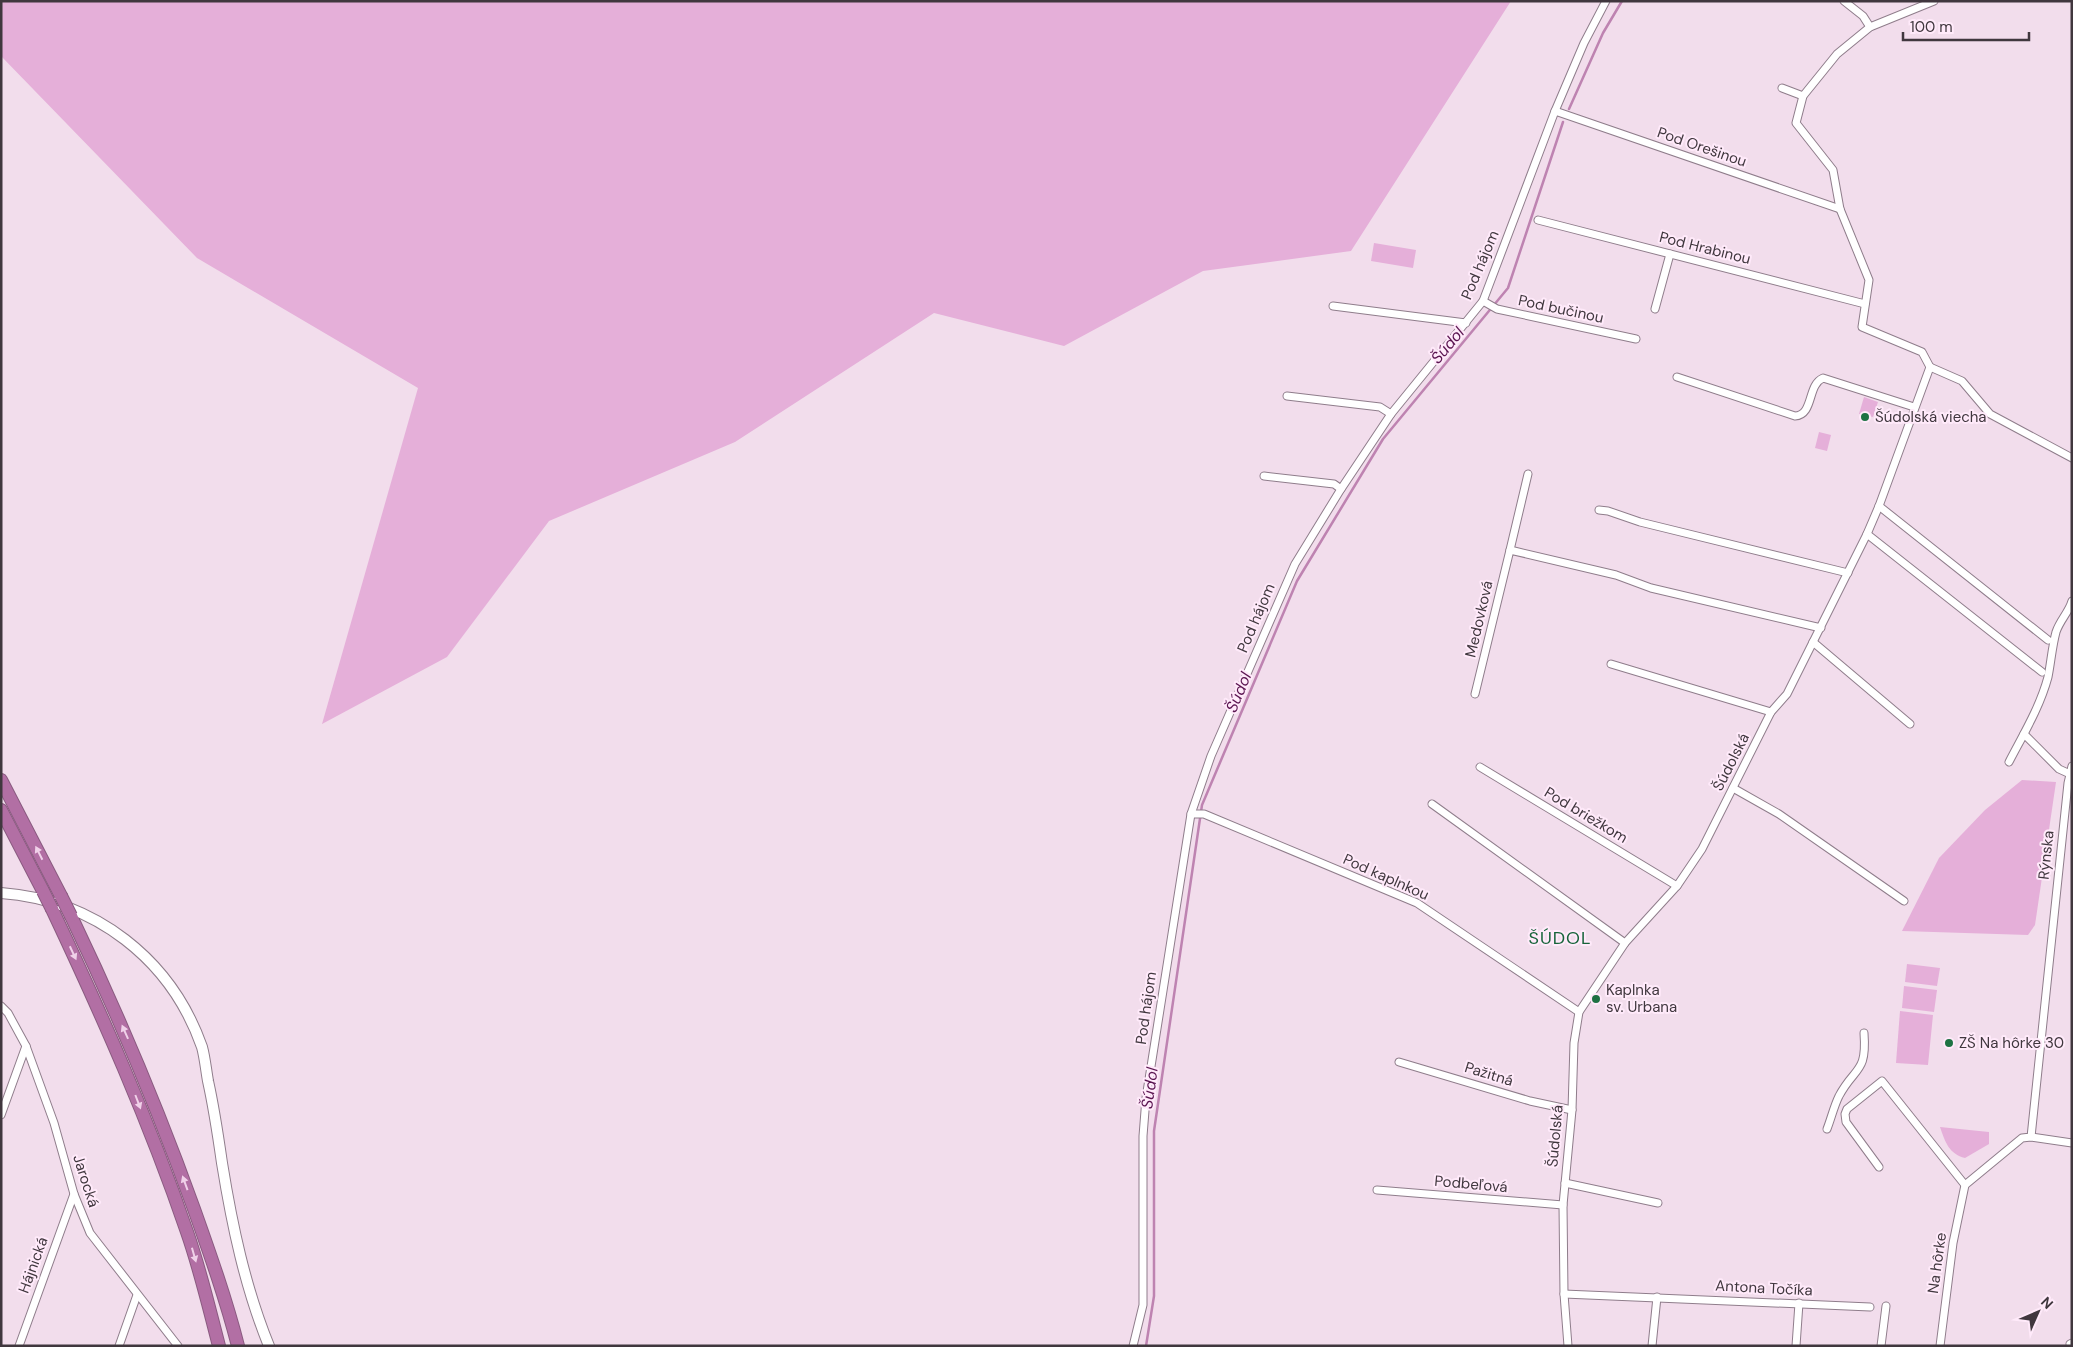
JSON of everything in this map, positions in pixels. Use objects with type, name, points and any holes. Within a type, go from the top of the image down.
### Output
[{"type":"highway","points":[[1,780],[71,916],[139,1065],[174,1153],[228,1308],[238,1346]]},
{"type":"highway","points":[[1,810],[52,909],[127,1073],[188,1234],[219,1346]]},
{"type":"street","name":"Pod hájom","points":[[1133,1346],[1142,1305],[1143,1136],[1146,1098],[1193,814],[1211,756],[1295,564],[1341,489],[1391,414],[1466,323],[1486,303],[1555,111],[1584,43],[1606,1]]},
{"type":"street","points":[[1844,1],[1863,16],[1870,27]]},
{"type":"street","points":[[1934,1],[1870,27],[1837,54],[1803,96],[1796,123],[1833,170],[1840,209],[1869,280],[1862,327],[1922,352],[1930,367],[1962,381],[1990,414],[2072,458]]},
{"type":"street","points":[[1782,88],[1803,96]]},
{"type":"street","name":"Pod Orešinou","points":[[1555,111],[1840,209]]},
{"type":"street","name":"Pod Hrabinou","points":[[1538,220],[1865,304]]},
{"type":"street","points":[[1655,309],[1670,254]]},
{"type":"street","name":"Pod bučinou","points":[[1486,303],[1497,310],[1636,339]]},
{"type":"street","points":[[1334,306],[1466,323]]},
{"type":"street","name":"Šúdolská","points":[[1568,1346],[1564,1294],[1563,1205],[1572,1110],[1574,1043],[1579,1012],[1625,943],[1678,886],[1702,849],[1771,712],[1787,694],[1867,534],[1930,367]]},
{"type":"street","points":[[1677,377],[1796,416],[1800,416],[1806,411],[1817,380],[1823,378],[1914,407]]},
{"type":"street","points":[[1287,396],[1380,407],[1391,414]]},
{"type":"street","name":"Medovková","points":[[1475,694],[1528,474]]},
{"type":"street","points":[[1264,476],[1334,484],[1341,489]]},
{"type":"street","points":[[1879,506],[2048,640]]},
{"type":"street","points":[[1599,510],[1608,511],[1640,522],[1848,573]]},
{"type":"street","points":[[1867,534],[2042,672]]},
{"type":"street","points":[[1510,550],[1616,575],[1651,588],[1821,628]]},
{"type":"street","points":[[2009,762],[2041,696],[2048,677],[2057,630],[2061,619],[2071,606]]},
{"type":"street","points":[[1814,642],[1910,724]]},
{"type":"street","points":[[1611,664],[1771,712]]},
{"type":"street","points":[[2024,734],[2059,768],[2071,770]]},
{"type":"street","name":"Pod briežkom","points":[[1480,767],[1678,886]]},
{"type":"street","name":"Rýnska","points":[[2031,1137],[2056,885],[2071,770]]},
{"type":"street","points":[[1733,788],[1779,814],[1904,901]]},
{"type":"street","points":[[1432,804],[1625,943]]},
{"type":"street","name":"Pod kaplnkou","points":[[1193,814],[1204,814],[1417,903],[1579,1012]]},
{"type":"street","points":[[1,893],[56,904],[88,915],[119,934],[147,959],[169,985],[190,1016],[203,1050],[230,1211],[243,1270],[269,1346]]},
{"type":"street","name":"Jarocká","points":[[1,1006],[8,1013],[26,1046],[54,1123],[74,1194],[90,1234],[178,1346]]},
{"type":"street","points":[[1827,1129],[1839,1096],[1862,1065],[1865,1050],[1864,1033]]},
{"type":"street","points":[[1,1115],[26,1046]]},
{"type":"street","name":"Pažitná","points":[[1399,1062],[1530,1101],[1572,1110]]},
{"type":"street","points":[[1879,1167],[1846,1122],[1845,1114],[1847,1108],[1882,1081],[1965,1185],[2022,1138],[2031,1137],[2072,1143]]},
{"type":"street","points":[[1834,1111],[1845,1114]]},
{"type":"street","points":[[1565,1183],[1658,1203]]},
{"type":"street","name":"Na hôrke","points":[[1940,1346],[1953,1243],[1965,1185]]},
{"type":"street","name":"Podbeľová","points":[[1377,1190],[1563,1205]]},
{"type":"street","name":"Hájnická","points":[[19,1346],[74,1194]]},
{"type":"street","name":"Antona Točíka","points":[[1564,1294],[1870,1307]]},
{"type":"street","points":[[119,1346],[138,1295]]},
{"type":"street","points":[[1652,1346],[1657,1297]]},
{"type":"street","points":[[1796,1346],[1799,1304]]},
{"type":"street","points":[[1881,1346],[1886,1306]]},
{"type":"shaded area","points":[[1,1],[1511,1],[1351,251],[1203,271],[1064,346],[934,313],[735,442],[549,521],[447,657],[322,724],[418,388],[197,258],[1,56]]},
{"type":"shaded area","points":[[1374,243],[1416,250],[1413,268],[1371,261]]},
{"type":"shaded area","points":[[1864,397],[1878,402],[1873,417],[1859,414]]},
{"type":"shaded area","points":[[1819,432],[1831,435],[1827,451],[1815,448]]},
{"type":"shaded area","points":[[2022,780],[2056,782],[2035,925],[2028,935],[1902,931],[1939,858],[1985,810]]},
{"type":"shaded area","points":[[1907,964],[1940,968],[1937,986],[1905,982]]},
{"type":"shaded area","points":[[1904,986],[1937,990],[1934,1012],[1902,1008]]},
{"type":"shaded area","points":[[1900,1011],[1933,1015],[1928,1065],[1896,1063]]},
{"type":"shaded area","points":[[1940,1127],[1989,1132],[1989,1144],[1965,1158],[1955,1154],[1948,1147]]},
{"type":"waterway","name":"Šúdol","points":[[1569,109],[1603,33],[1622,1]]},
{"type":"waterway","name":"Šúdol","points":[[1146,1346],[1154,1296],[1154,1131],[1202,805],[1297,581],[1383,439],[1508,288],[1563,122]]},
{"type":"place","name":"Šúdolská viecha","points":[[1865,417]]},
{"type":"place","name":"Kaplnka sv. Urbana","points":[[1596,999]]},
{"type":"place","name":"ZŠ Na hôrke 30","points":[[1949,1043]]},
{"type":"district","name":"ŠÚDOL","points":[[1560,938]]}]
